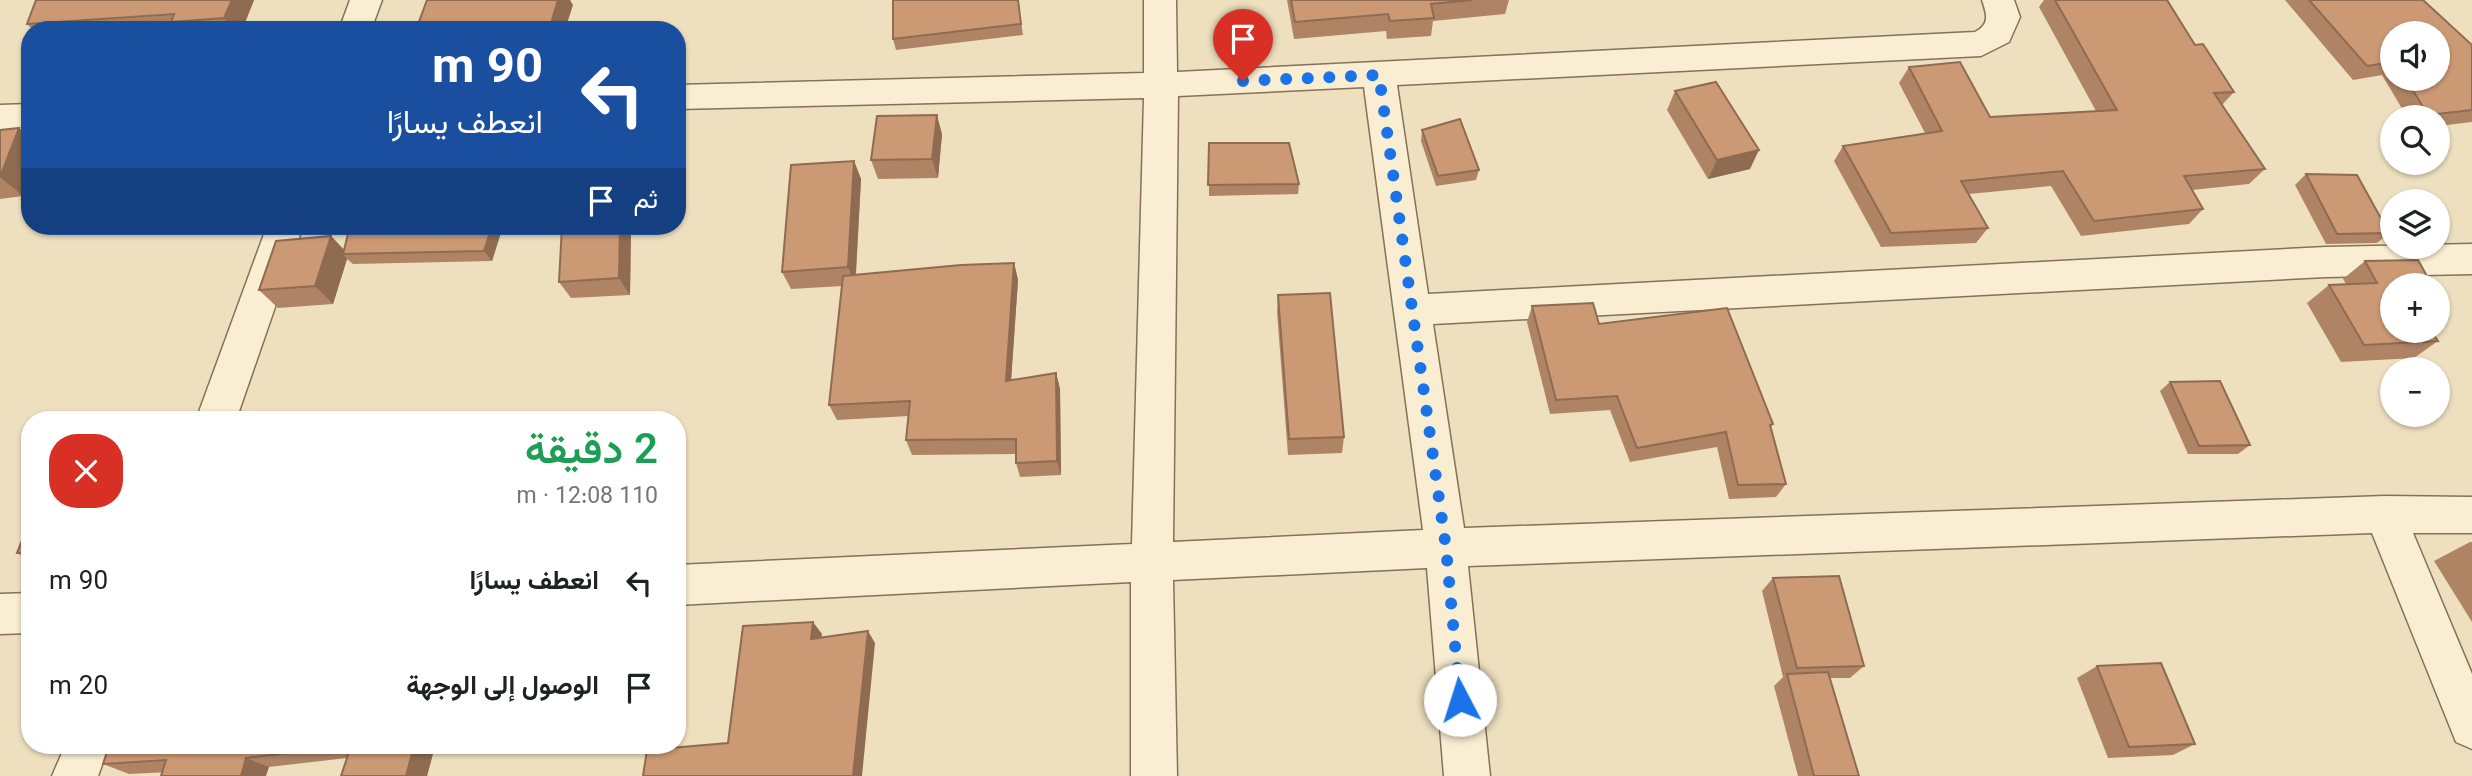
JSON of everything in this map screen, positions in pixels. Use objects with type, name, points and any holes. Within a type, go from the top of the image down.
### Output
[{"type":"street","points":[[358,21],[366,0]]},
{"type":"street","points":[[1154,776],[1152,562],[1161,85],[1160,0]]},
{"type":"street","points":[[686,97],[1161,85],[1980,44],[1998,34],[2004,16],[1998,0]]},
{"type":"street","points":[[1379,75],[1446,548],[1467,776]]},
{"type":"street","points":[[0,118],[21,117]]},
{"type":"street","points":[[219,411],[282,235]]},
{"type":"street","points":[[1412,310],[2326,262],[2472,259]]},
{"type":"street","points":[[686,585],[1446,548],[2385,514],[2472,515]]},
{"type":"street","points":[[2385,514],[2472,727]]},
{"type":"street","points":[[0,614],[21,613]]},
{"type":"street","points":[[75,776],[85,754]]},
{"type":"building","points":[[36,0],[232,0],[224,18],[171,21],[174,14],[28,21]]},
{"type":"building","points":[[427,0],[558,0],[552,21],[419,21]]},
{"type":"building","points":[[893,0],[1018,0],[1021,24],[893,39]]},
{"type":"building","points":[[1291,0],[1472,0],[1431,4],[1434,18],[1390,21],[1388,14],[1295,22]]},
{"type":"building","points":[[2055,0],[2167,0],[2195,45],[2203,44],[2234,92],[2214,93],[2265,169],[2184,176],[2203,209],[2094,221],[2063,171],[1961,181],[1988,228],[1891,233],[1843,146],[1942,131],[1909,67],[1960,62],[1990,117],[2117,110]]},
{"type":"building","points":[[2309,0],[2423,0],[2446,21],[2380,21],[2380,64],[2367,66]]},
{"type":"building","points":[[2450,25],[2472,45],[2472,110],[2450,112],[2450,105],[2422,105],[2413,91],[2450,91]]},
{"type":"building","points":[[1716,82],[1759,150],[1717,160],[1675,91]]},
{"type":"building","points":[[937,115],[932,159],[871,160],[877,116]]},
{"type":"building","points":[[1460,119],[1479,170],[1438,176],[1422,130]]},
{"type":"building","points":[[19,128],[0,177],[0,130]]},
{"type":"building","points":[[1209,143],[1289,143],[1299,184],[1208,185]]},
{"type":"building","points":[[854,161],[848,267],[782,272],[791,165]]},
{"type":"building","points":[[2306,174],[2357,175],[2380,217],[2380,233],[2337,234]]},
{"type":"building","points":[[348,235],[489,235],[484,251],[343,254]]},
{"type":"building","points":[[562,235],[620,235],[619,278],[559,282]]},
{"type":"building","points":[[331,236],[315,286],[259,290],[276,241]]},
{"type":"building","points":[[2418,260],[2425,273],[2380,273],[2380,343],[2401,343],[2364,345],[2329,285],[2377,283],[2365,261]]},
{"type":"building","points":[[1014,263],[1006,381],[1056,373],[1057,461],[1016,463],[1016,439],[906,440],[910,401],[829,405],[843,276]]},
{"type":"building","points":[[1330,293],[1344,437],[1289,439],[1278,295]]},
{"type":"building","points":[[1593,303],[1599,324],[1727,308],[1773,424],[1770,425],[1786,484],[1738,485],[1726,432],[1637,448],[1617,396],[1556,400],[1532,306]]},
{"type":"building","points":[[2220,381],[2250,445],[2199,446],[2170,382]]},
{"type":"building","points":[[1839,576],[1864,666],[1797,668],[1773,578]]},
{"type":"building","points":[[813,622],[811,639],[868,631],[853,776],[643,776],[646,754],[686,754],[686,747],[728,743],[743,626]]},
{"type":"building","points":[[2161,663],[2195,744],[2129,747],[2097,666]]},
{"type":"building","points":[[1828,672],[1859,776],[1814,776],[1787,674]]},
{"type":"building","points":[[106,754],[280,754],[246,758],[241,776],[161,776],[166,760],[103,764]]},
{"type":"building","points":[[348,754],[412,754],[406,776],[341,776]]},
{"type":"route","points":[[1243,81],[1379,75],[1446,548],[1460,700]]}]
